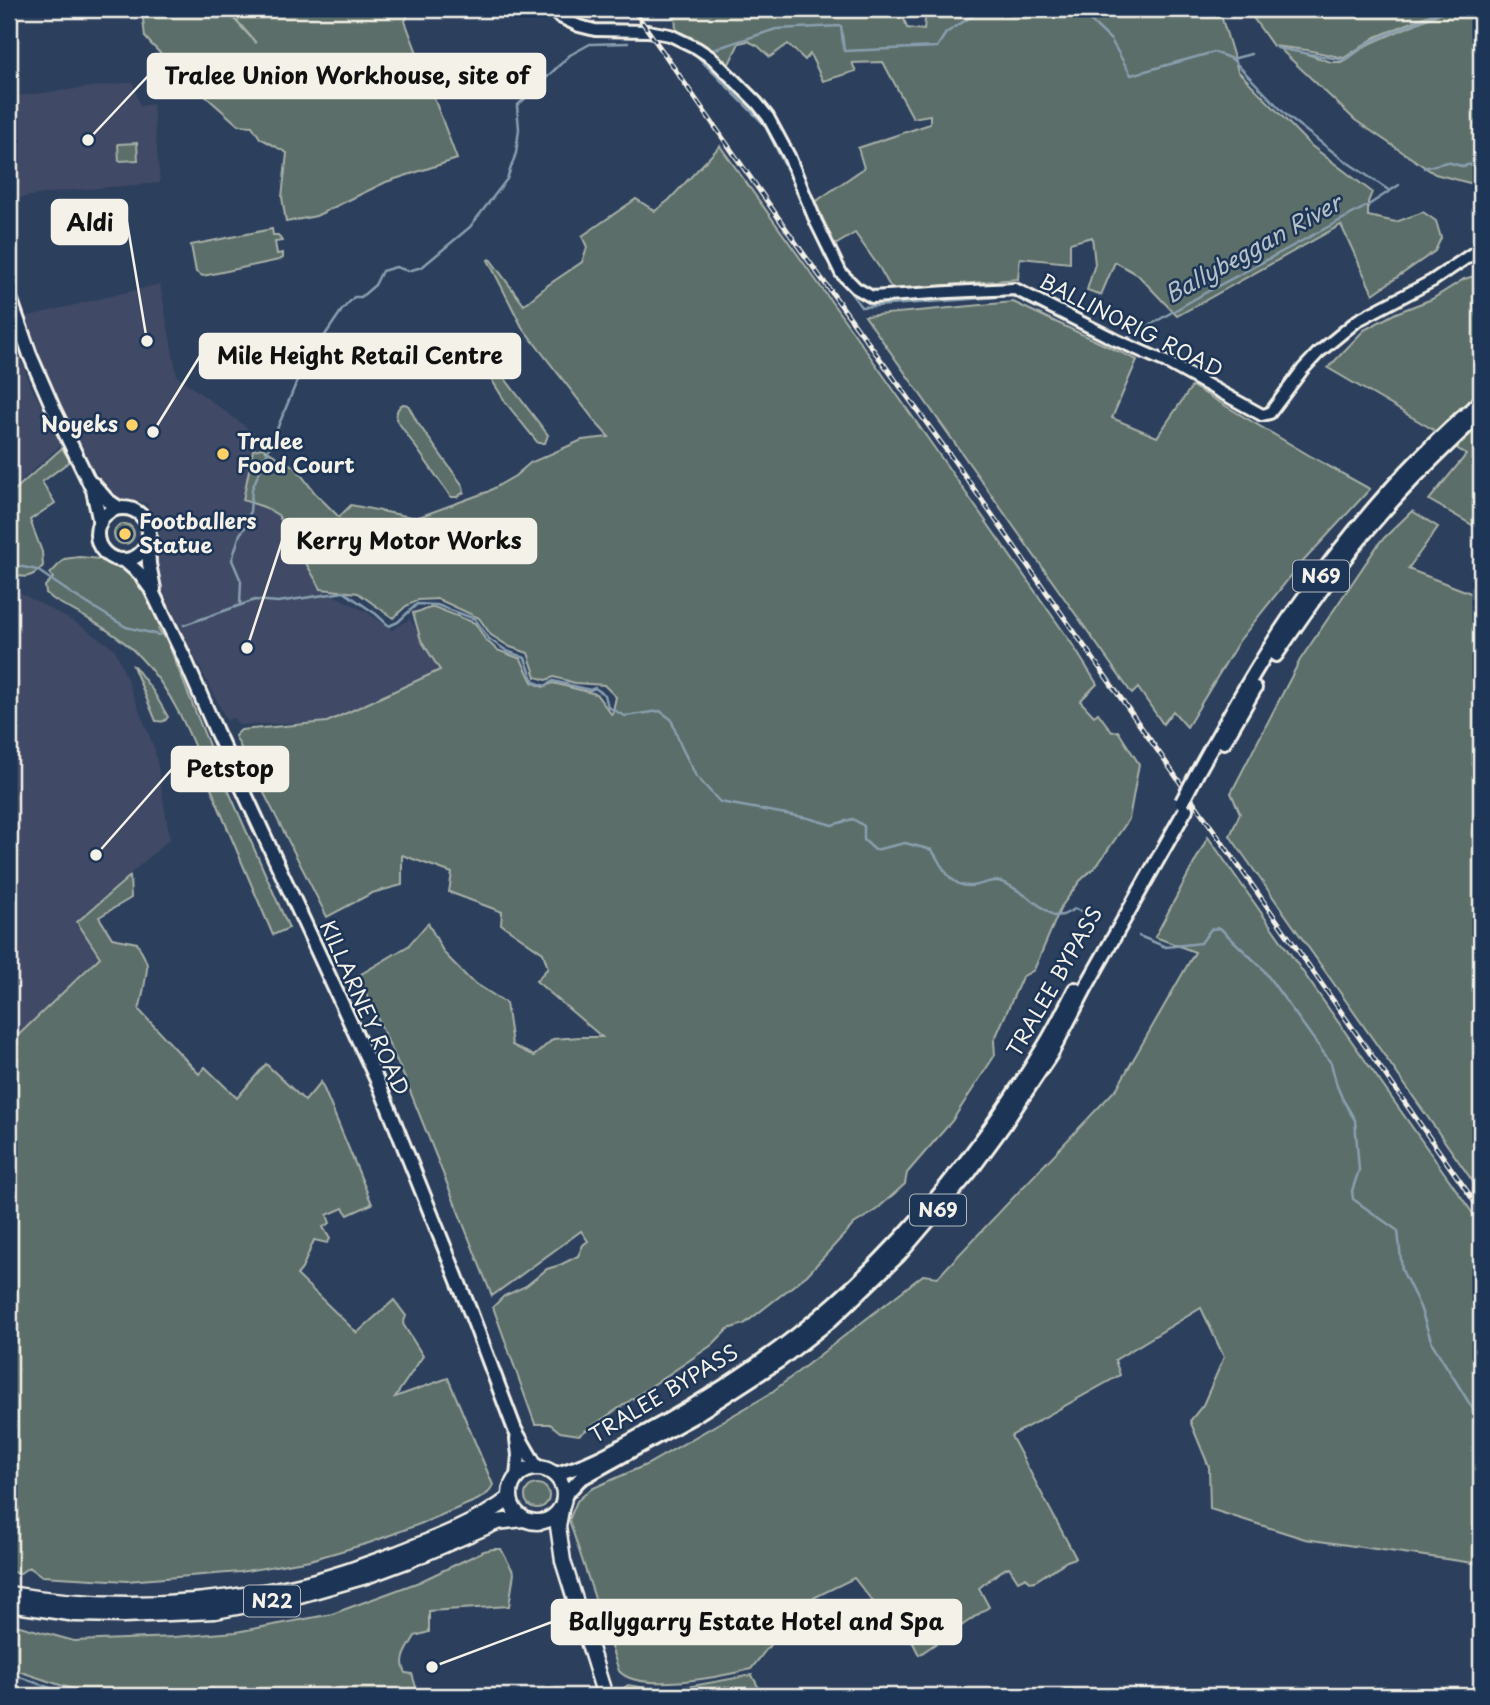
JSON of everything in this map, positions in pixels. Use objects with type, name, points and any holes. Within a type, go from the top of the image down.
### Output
[{"type":"highway","points":[[563,1561],[544,1531],[514,1510],[510,1490],[517,1477],[528,1469],[544,1469],[555,1474],[564,1487],[564,1504],[558,1526],[563,1561],[605,1696]]},
{"type":"highway","name":"N22","points":[[9,1594],[79,1603],[135,1604],[210,1600],[296,1586],[363,1566],[447,1534],[491,1512],[510,1498]]},
{"type":"highway","name":"N22","points":[[9,1604],[76,1614],[137,1615],[215,1611],[296,1596],[366,1576],[501,1521],[551,1520],[561,1510]]},
{"type":"main road","points":[[9,295],[30,355],[93,490],[100,523]]},
{"type":"main road","name":"TRALEE BYPASS","points":[[565,1494],[580,1479],[694,1416],[779,1361],[830,1321],[900,1255],[969,1173],[1051,1054],[1259,666],[1290,617],[1367,515],[1404,475],[1481,401]]},
{"type":"main road","name":"TRALEE BYPASS","points":[[1197,781],[1265,670],[1338,566],[1416,476],[1481,413]]},
{"type":"main road","points":[[87,475],[107,499],[119,508]]},
{"type":"main road","points":[[119,508],[132,509],[143,516],[149,531],[148,543],[135,557],[124,560],[114,558],[103,550],[99,543],[97,534],[100,523],[106,514],[119,508]]},
{"type":"main road","name":"KILLARNEY ROAD","points":[[148,543],[153,586],[161,609]]},
{"type":"main road","name":"KILLARNEY ROAD","points":[[124,560],[140,574],[161,609],[381,1089],[515,1430],[537,1468]]},
{"type":"main road","name":"TRALEE BYPASS","points":[[555,1474],[582,1466],[604,1455],[686,1410],[744,1373],[799,1333],[895,1245],[965,1162],[1001,1113],[1046,1044],[1079,982],[1184,805]]},
{"type":"main road","name":"KILLARNEY ROAD","points":[[515,1430],[519,1455],[517,1477]]},
{"type":"street","name":"BALLINORIG ROAD","points":[[550,9],[579,26],[595,30],[648,31],[670,35],[712,58],[768,117],[789,156],[816,222],[841,273],[856,288],[872,298],[1015,289],[1116,340],[1167,362],[1262,415],[1270,413],[1318,353],[1358,320],[1432,281],[1481,248]]},
{"type":"shaded area","points":[[133,82],[140,106],[153,104],[160,183],[64,191],[18,198],[9,135],[9,97]]},
{"type":"shaded area","points":[[160,284],[177,376],[257,435],[243,500],[278,515],[321,589],[367,612],[392,630],[410,619],[440,670],[327,722],[239,725],[233,718],[227,721],[156,576],[159,533],[147,504],[118,498],[108,489],[90,463],[54,397],[25,317]]},
{"type":"shaded area","points":[[9,328],[31,386],[61,445],[9,492]]},
{"type":"shaded area","points":[[10,587],[78,624],[115,649],[155,750],[170,839],[75,922],[99,956],[9,1043]]},
{"type":"green space","points":[[138,9],[225,9],[256,43],[227,9],[411,9],[405,21],[457,159],[386,182],[316,216],[286,222],[282,197],[287,153],[260,138],[252,126],[238,125],[184,77],[145,37],[143,19]]},
{"type":"green space","points":[[671,9],[886,9],[889,15],[903,15],[907,28],[924,30],[926,9],[1219,9],[1238,71],[1309,144],[1372,192],[1368,202],[1368,216],[1396,222],[1423,212],[1436,221],[1441,238],[1435,251],[1373,294],[1341,225],[1177,316],[1138,275],[1115,262],[1101,295],[1087,290],[1095,264],[1092,237],[1070,243],[1070,263],[1020,258],[1018,279],[892,290],[855,233],[835,245],[815,202],[864,168],[858,148],[930,124],[930,115],[913,118],[883,62],[852,63],[856,71],[823,81],[810,54],[805,60],[788,44],[770,57],[748,41],[739,43],[729,64],[676,30],[675,14]]},
{"type":"green space","points":[[1247,9],[1444,9],[1376,37],[1344,58],[1273,46]]},
{"type":"green space","points":[[1449,9],[1481,9],[1481,186],[1435,174],[1355,120],[1279,48],[1331,62],[1343,62],[1367,45]]},
{"type":"green space","points":[[137,143],[138,160],[119,161],[118,144]]},
{"type":"green space","points":[[720,146],[1072,644],[1097,684],[1080,701],[1094,716],[1098,713],[1112,732],[1118,731],[1139,764],[1129,819],[1098,864],[1080,881],[1061,907],[1034,970],[1022,977],[994,1041],[995,1055],[952,1121],[907,1173],[905,1184],[876,1210],[854,1224],[807,1275],[744,1324],[728,1329],[712,1345],[579,1435],[560,1432],[550,1424],[535,1424],[493,1307],[504,1296],[526,1286],[547,1269],[578,1256],[588,1241],[581,1231],[492,1296],[406,1081],[358,976],[408,946],[428,923],[444,953],[470,980],[506,1003],[512,1045],[534,1056],[553,1039],[602,1037],[536,981],[548,968],[543,953],[501,924],[502,912],[449,892],[452,873],[402,855],[402,885],[372,893],[327,917],[235,736],[241,730],[327,722],[440,670],[421,640],[413,613],[434,607],[475,623],[485,639],[497,650],[521,659],[532,682],[543,687],[553,683],[596,694],[612,715],[616,697],[604,685],[575,683],[554,677],[546,680],[536,677],[528,653],[510,647],[491,635],[479,618],[438,599],[418,600],[406,606],[393,618],[358,593],[321,589],[278,515],[243,500],[253,450],[262,448],[296,468],[315,493],[339,517],[351,505],[416,518],[487,492],[515,476],[530,463],[582,440],[609,437],[522,327],[488,260],[490,259],[524,305],[582,262],[587,247],[582,236],[636,199],[655,211],[669,200]]},
{"type":"green space","points":[[272,229],[273,235],[278,235],[282,241],[275,242],[277,254],[283,253],[283,258],[203,276],[196,272],[191,245]]},
{"type":"green space","points":[[1481,274],[1481,530],[1429,500],[1466,455],[1432,429],[1328,368],[1364,330],[1396,313],[1432,299],[1464,279]]},
{"type":"green space","points":[[1013,302],[1137,360],[1112,418],[1157,437],[1192,386],[1370,489],[1298,567],[1239,641],[1187,727],[1173,711],[1163,724],[1138,688],[1132,694],[865,316]]},
{"type":"green space","points":[[476,337],[548,435],[545,443],[538,443],[506,403],[469,343]]},
{"type":"green space","points":[[403,404],[408,405],[417,422],[463,486],[464,492],[457,497],[451,497],[396,419],[397,410]]},
{"type":"green space","points":[[62,448],[70,461],[42,482],[55,503],[30,520],[42,552],[43,566],[35,573],[23,577],[9,572],[9,495]]},
{"type":"green space","points":[[1412,511],[1438,527],[1408,569],[1481,597],[1481,1193],[1230,836],[1240,813],[1231,793],[1300,660],[1380,542]]},
{"type":"green space","points":[[124,524],[131,527],[134,534],[131,541],[124,544],[117,541],[114,534],[117,527]]},
{"type":"green space","points":[[79,557],[110,562],[139,576],[164,626],[158,628],[166,638],[212,753],[289,928],[273,935],[193,743],[164,687],[128,645],[46,593],[45,586],[53,578],[50,574],[64,559]]},
{"type":"green space","points":[[133,666],[153,691],[168,717],[164,721],[156,721]]},
{"type":"green space","points":[[1208,837],[1481,1225],[1481,1564],[1305,1539],[1210,1509],[1209,1467],[1190,1421],[1203,1405],[1224,1357],[1201,1308],[1115,1360],[1120,1375],[1011,1436],[1076,1558],[1030,1582],[1026,1577],[1018,1581],[1009,1567],[1001,1571],[979,1588],[989,1607],[919,1655],[913,1643],[898,1633],[854,1578],[803,1603],[751,1669],[682,1681],[644,1681],[629,1678],[619,1671],[569,1520],[577,1501],[591,1489],[648,1464],[768,1395],[923,1275],[938,1277],[1117,1088],[1195,952],[1155,937]]},
{"type":"green space","points":[[130,876],[131,898],[99,917],[112,938],[137,943],[145,960],[147,965],[139,1010],[199,1074],[205,1067],[237,1098],[266,1064],[305,1101],[321,1082],[372,1204],[348,1215],[343,1208],[327,1215],[330,1223],[323,1227],[330,1239],[327,1243],[314,1240],[297,1275],[357,1333],[394,1300],[406,1316],[403,1324],[423,1356],[395,1397],[448,1378],[493,1485],[488,1493],[477,1500],[369,1543],[310,1560],[240,1572],[127,1581],[42,1576],[29,1567],[19,1574],[9,1571],[9,1044],[100,957],[77,922]]},
{"type":"green space","points":[[537,1484],[546,1487],[549,1496],[546,1505],[537,1508],[528,1505],[525,1496],[528,1487]]},
{"type":"green space","points":[[493,1549],[501,1549],[514,1573],[509,1606],[429,1611],[429,1632],[415,1636],[403,1659],[406,1673],[412,1674],[416,1687],[414,1696],[246,1696],[208,1688],[171,1696],[93,1696],[9,1668],[9,1623],[74,1641],[236,1632],[332,1614],[419,1582]]},
{"type":"green space","points":[[752,1675],[763,1696],[626,1696],[624,1688],[628,1685],[665,1691]]},
{"type":"waterway","points":[[715,49],[776,29],[841,26],[844,51],[937,47],[946,33],[983,9]]},
{"type":"waterway","points":[[1078,9],[1111,40],[1131,75],[1214,52],[1232,59],[1251,54]]},
{"type":"waterway","points":[[1277,48],[1344,60],[1370,42],[1446,9]]},
{"type":"waterway","name":"Ballybeggan River","points":[[240,605],[241,581],[232,560],[240,534],[249,522],[252,489],[302,369],[342,310],[354,297],[361,297],[375,285],[382,271],[396,267],[408,271],[422,267],[470,227],[507,179],[516,153],[519,129],[517,106],[570,55],[590,44],[628,43]]},
{"type":"waterway","name":"Ballybeggan River","points":[[699,58],[764,124],[793,182],[826,259],[833,268]]},
{"type":"waterway","points":[[1232,59],[1288,117],[1390,191]]},
{"type":"waterway","name":"Ballybeggan River","points":[[1424,168],[1447,162],[1465,167],[1481,164]]},
{"type":"waterway","name":"Ballybeggan River","points":[[1124,340],[1367,206],[1399,185]]},
{"type":"waterway","name":"Ballybeggan River","points":[[843,282],[861,307],[1012,296],[1116,347],[1118,345]]},
{"type":"waterway","name":"Ballybeggan River","points":[[9,564],[37,570],[126,627],[159,635]]},
{"type":"waterway","points":[[184,625],[255,600],[278,602],[344,592],[389,626],[398,622],[417,604],[437,605],[475,619],[489,639],[507,651],[525,658],[534,682],[545,686],[553,681],[590,690],[595,688],[605,695],[608,707],[625,716],[660,711],[671,719],[696,776],[720,802],[832,825],[853,819],[864,826],[864,840],[875,850],[905,843],[932,850],[947,874],[957,883],[973,886],[1002,882],[1054,916],[1075,909],[1086,913]]},
{"type":"waterway","points":[[1139,936],[1166,947],[1201,943],[1211,929],[1220,928],[1262,968],[1331,1063],[1337,1086],[1355,1120],[1359,1170],[1352,1191],[1353,1199],[1398,1231],[1402,1270],[1420,1307],[1432,1343],[1481,1422]]},
{"type":"waterway","points":[[9,1673],[72,1696]]},
{"type":"railway","points":[[633,9],[1481,1211]]},
{"type":"place","name":"Tralee Union Workhouse, site of","points":[[88,140]]},
{"type":"place","name":"Aldi","points":[[147,341]]},
{"type":"place","name":"Noyeks","points":[[132,425]]},
{"type":"place","name":"Mile Height Retail Centre","points":[[153,432]]},
{"type":"place","name":"Tralee Food Court","points":[[223,454]]},
{"type":"place","name":"Footballers Statue","points":[[125,534]]},
{"type":"place","name":"Kerry Motor Works","points":[[247,648]]},
{"type":"place","name":"Petstop","points":[[96,855]]},
{"type":"place","name":"Ballygarry Estate Hotel and Spa","points":[[432,1667]]}]
